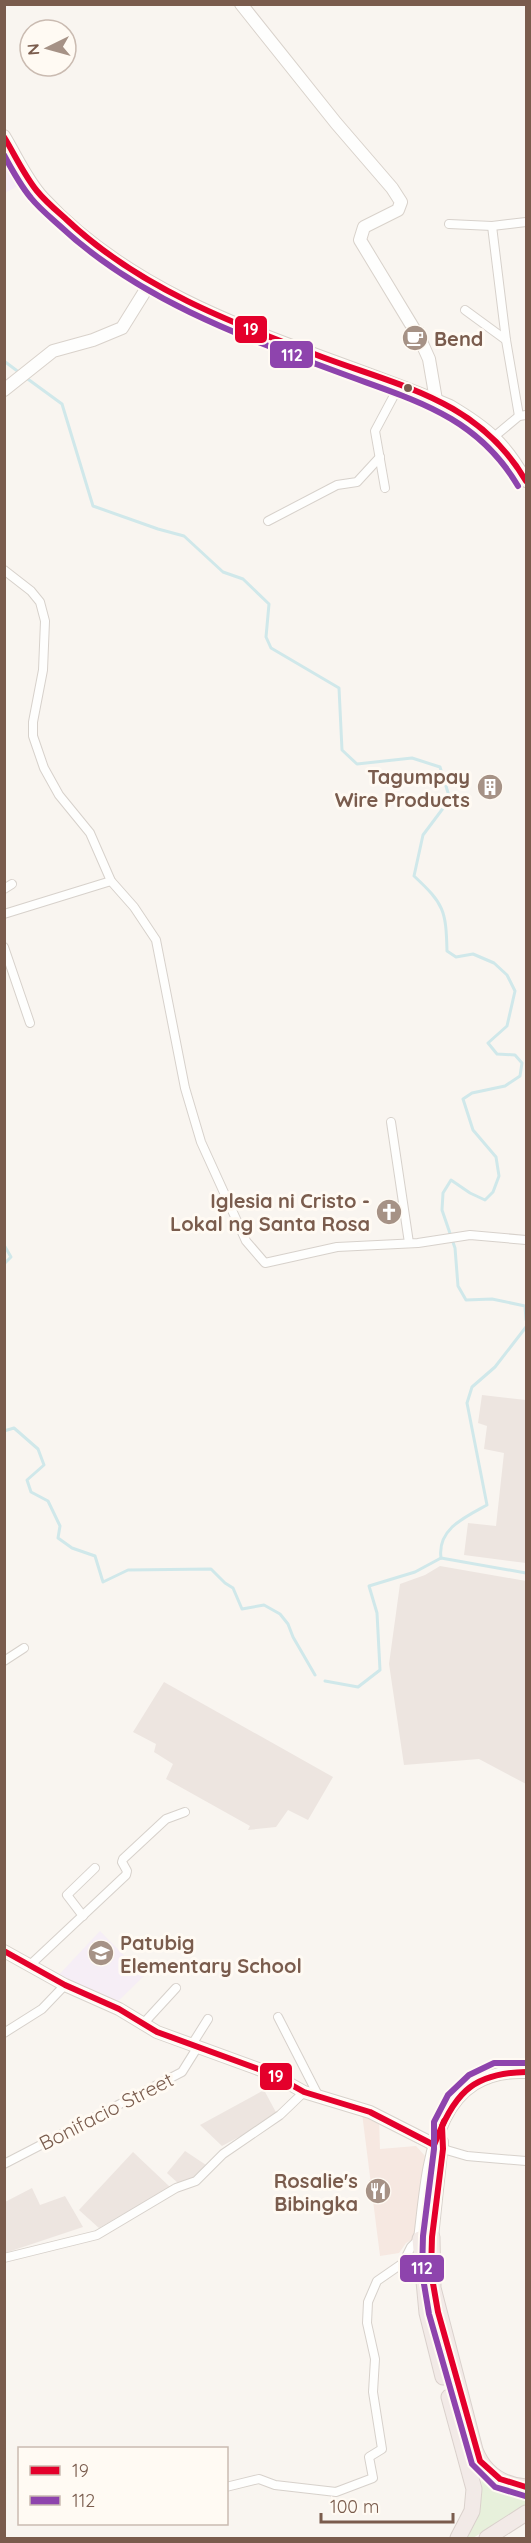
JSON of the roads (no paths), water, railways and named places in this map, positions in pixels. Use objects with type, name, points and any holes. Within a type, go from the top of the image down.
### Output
[{"type":"highway","points":[[426,2238],[427,2313],[443,2377]]},
{"type":"highway","points":[[426,2238],[433,2288],[475,2450],[480,2461],[492,2475],[508,2484],[526,2487]]},
{"type":"highway","points":[[449,2397],[474,2489],[472,2511],[458,2538]]},
{"type":"highway","points":[[487,2538],[526,2513]]},
{"type":"main road","points":[[241,4],[401,202],[398,210],[364,227],[360,240],[420,339],[429,359],[436,400]]},
{"type":"main road","points":[[4,136],[41,197],[86,240],[150,283],[278,340],[436,400],[479,423],[495,436],[526,481]]},
{"type":"main road","points":[[4,390],[53,351],[93,340],[122,328],[150,283]]},
{"type":"main road","points":[[4,1951],[65,1985],[119,2010],[142,2025],[194,2047],[272,2074],[304,2092],[370,2112],[438,2147]]},
{"type":"main road","points":[[426,2238],[442,2126],[455,2100],[474,2083],[496,2072],[526,2072]]},
{"type":"street","points":[[449,224],[492,225],[526,222]]},
{"type":"street","points":[[492,225],[506,340],[523,415],[495,436]]},
{"type":"street","points":[[465,309],[506,340]]},
{"type":"street","points":[[385,488],[375,431],[399,386]]},
{"type":"street","points":[[268,521],[337,484],[357,482],[380,457]]},
{"type":"street","points":[[4,570],[31,591],[40,602],[45,621],[43,670],[33,722],[33,736],[40,757],[59,795],[90,833],[111,881],[134,907],[156,940],[185,1088],[201,1142],[246,1241],[265,1263],[337,1247],[409,1243],[470,1235],[526,1240]]},
{"type":"street","points":[[4,914],[111,881]]},
{"type":"street","points":[[4,947],[30,1023]]},
{"type":"street","points":[[391,1122],[409,1243]]},
{"type":"street","points":[[4,1661],[24,1648]]},
{"type":"street","points":[[29,1966],[126,1875],[123,1859],[166,1819],[185,1812]]},
{"type":"street","points":[[83,1916],[67,1895],[95,1868]]},
{"type":"street","points":[[4,2033],[42,2009],[65,1985]]},
{"type":"street","points":[[142,2025],[176,1988]]},
{"type":"street","points":[[278,2017],[319,2097]]},
{"type":"street","name":"Bonifacio Street","points":[[4,2164],[182,2072],[208,2019]]},
{"type":"street","points":[[4,2258],[97,2235],[176,2188],[196,2181],[223,2154],[280,2115],[304,2092]]},
{"type":"street","points":[[438,2147],[467,2156],[526,2161]]},
{"type":"street","points":[[228,2487],[259,2480],[274,2485],[336,2492],[372,2478],[369,2457],[382,2449],[373,2392],[375,2359],[367,2323],[368,2302],[377,2281],[403,2263],[411,2247],[426,2238]]},
{"type":"waterway","points":[[4,361],[20,373]]},
{"type":"waterway","points":[[25,377],[62,404],[93,506],[184,536],[223,572],[243,579],[269,604],[266,637],[271,648],[339,688],[342,750],[357,764],[412,758],[440,767],[450,799],[423,835],[414,876],[432,894],[441,909],[446,926],[447,951],[456,957],[473,954],[494,963],[507,975],[515,991],[507,1026],[488,1043],[497,1054],[515,1055],[522,1063],[520,1076],[505,1086],[472,1093],[463,1099],[473,1130],[496,1157],[499,1176],[493,1192],[485,1200],[451,1180],[443,1193],[442,1210],[455,1248],[458,1286],[466,1300],[492,1299],[525,1306],[526,1320]]},
{"type":"waterway","points":[[4,1245],[11,1257],[4,1264]]},
{"type":"waterway","points":[[441,1558],[443,1539],[454,1525],[487,1505],[467,1403],[472,1387],[495,1367],[526,1327]]},
{"type":"waterway","points":[[4,1431],[14,1428],[38,1449],[44,1465],[27,1480],[31,1492],[48,1501],[60,1526],[58,1538],[72,1548],[95,1556],[103,1582],[128,1570],[211,1569],[233,1588],[242,1609],[264,1605],[280,1614],[288,1624],[315,1675]]},
{"type":"waterway","points":[[441,1558],[526,1573]]},
{"type":"waterway","points":[[325,1681],[358,1687],[380,1670],[377,1613],[369,1586],[415,1572],[441,1558]]},
{"type":"place","name":"Bend","points":[[415,338]]},
{"type":"place","name":"Tagumpay Wire Products","points":[[490,787]]},
{"type":"place","name":"Iglesia ni Cristo - Lokal ng Santa Rosa","points":[[389,1212]]},
{"type":"place","name":"Patubig Elementary School","points":[[101,1953]]},
{"type":"place","name":"Rosalie's Bibingka","points":[[378,2191]]}]
